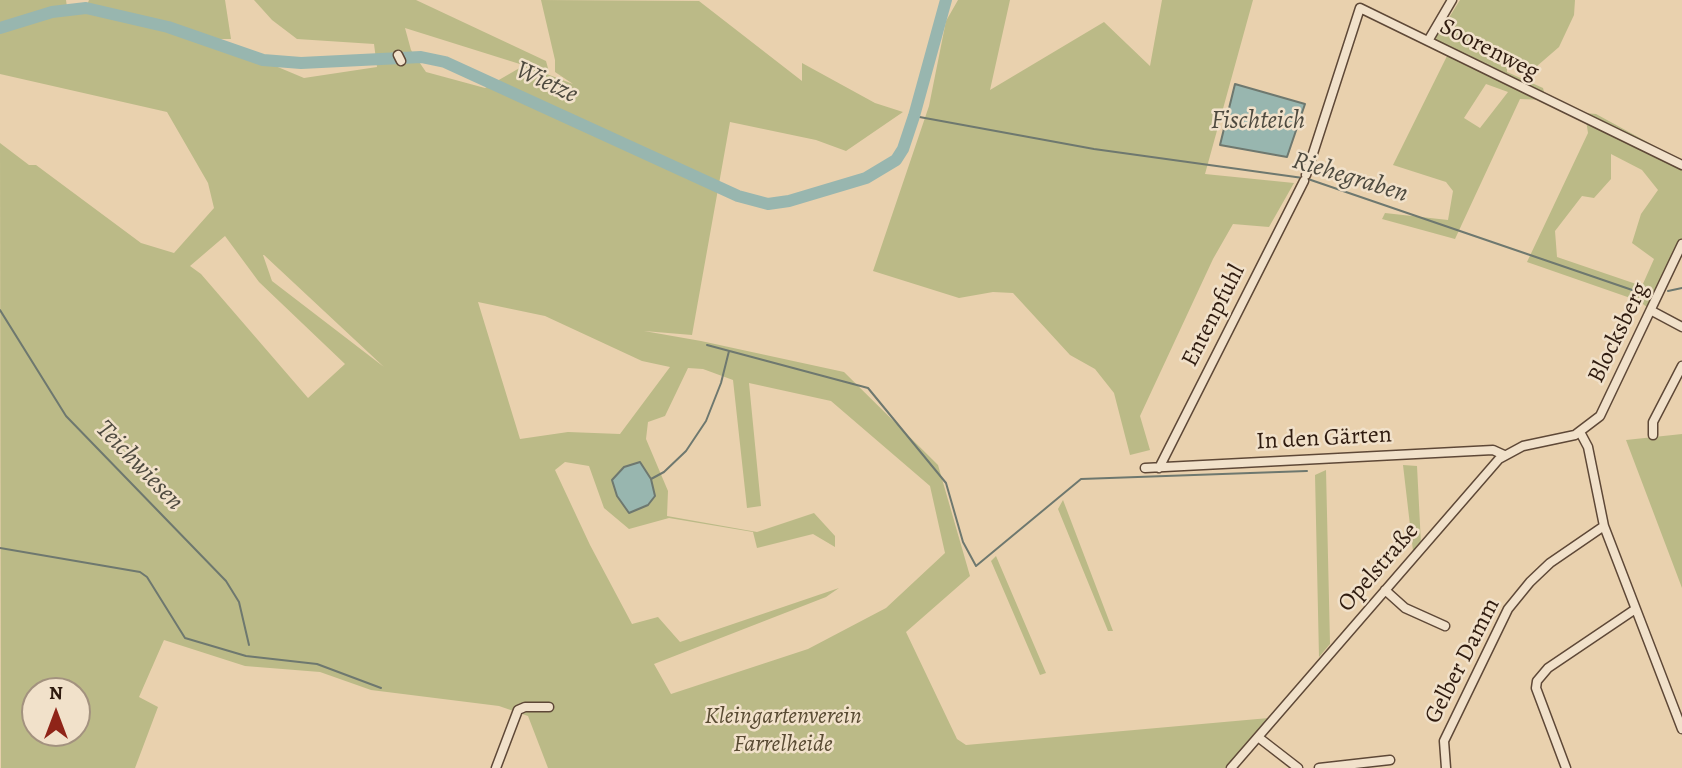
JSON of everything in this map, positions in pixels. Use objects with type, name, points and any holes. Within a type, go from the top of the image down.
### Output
[{"type":"street","points":[[1428,41],[1452,0]]},
{"type":"street","name":"Soorenweg","points":[[1305,178],[1360,8],[1682,165]]},
{"type":"street","name":"Entenpfuhl","points":[[1159,468],[1305,178]]},
{"type":"street","name":"Blocksberg","points":[[1580,432],[1600,416],[1682,244]]},
{"type":"street","points":[[1652,311],[1682,327]]},
{"type":"street","points":[[1653,435],[1653,422],[1681,369]]},
{"type":"street","points":[[1580,432],[1588,447],[1604,526],[1634,610],[1682,729]]},
{"type":"street","name":"Opelstraße","points":[[1231,768],[1504,455],[1523,446],[1580,432]]},
{"type":"street","name":"In den Gärten","points":[[1145,468],[1485,450],[1504,455]]},
{"type":"street","name":"Gelber Damm","points":[[1445,768],[1444,741],[1508,609],[1550,563],[1604,526]]},
{"type":"street","points":[[1385,590],[1405,608],[1445,626]]},
{"type":"street","points":[[1566,768],[1536,688],[1537,681],[1548,668],[1634,610]]},
{"type":"street","points":[[496,768],[520,708],[549,707]]},
{"type":"street","points":[[1258,737],[1298,768]]},
{"type":"street","points":[[1320,768],[1390,760]]},
{"type":"green space","name":"Kleingartenverein Farrelheide","points":[[0,0],[66,0],[67,7],[80,11],[85,10],[89,0],[225,0],[231,39],[211,39],[304,78],[377,67],[374,44],[297,39],[272,20],[254,0],[416,0],[546,61],[549,72],[531,68],[573,84],[555,72],[555,60],[541,0],[699,1],[802,81],[802,63],[875,103],[903,112],[846,151],[816,140],[730,122],[692,335],[644,331],[844,372],[938,465],[970,576],[906,632],[957,739],[966,745],[1269,718],[1226,768],[548,768],[528,716],[499,706],[371,690],[320,672],[245,666],[164,640],[139,697],[158,707],[135,768],[1,768],[0,143],[29,165],[36,165],[141,243],[174,253],[214,208],[208,183],[167,112],[0,74]],"holes":[[[405,28],[523,65],[523,66],[485,88],[426,72],[411,50]],[[225,236],[259,282],[345,364],[308,398],[201,274],[190,266]],[[263,255],[384,367],[272,281]],[[478,302],[545,316],[642,361],[670,367],[620,434],[568,432],[520,439]],[[688,368],[703,369],[733,380],[747,508],[761,506],[749,383],[831,401],[930,486],[945,553],[886,608],[808,649],[671,694],[654,664],[826,597],[839,588],[680,642],[658,617],[632,624],[590,545],[555,470],[565,462],[589,466],[604,508],[629,529],[669,518],[753,532],[757,548],[813,534],[835,547],[835,536],[814,513],[757,532],[667,516],[668,491],[646,439],[648,422],[665,416]]]},
{"type":"green space","points":[[958,0],[1010,0],[990,90],[1104,22],[1150,66],[1162,0],[1253,0],[1205,174],[1294,183],[1269,227],[1233,224],[1213,259],[1140,416],[1150,450],[1130,455],[1114,393],[1095,369],[1070,355],[1013,293],[993,292],[959,298],[873,271],[929,106],[946,21]]},
{"type":"green space","points":[[1460,0],[1575,0],[1574,15],[1559,47],[1529,73],[1507,64],[1507,72],[1543,88],[1546,100],[1520,99],[1455,239],[1382,219],[1385,213],[1448,220],[1453,191],[1446,182],[1393,165],[1449,52],[1428,41],[1440,32]],"holes":[[[1486,84],[1508,92],[1480,128],[1464,118]]]},
{"type":"green space","points":[[1585,113],[1596,114],[1682,161],[1682,248],[1652,311],[1639,301],[1527,262],[1588,133]],"holes":[[[1611,154],[1642,170],[1658,190],[1641,214],[1632,243],[1654,259],[1642,286],[1557,257],[1555,231],[1582,196],[1594,198],[1611,179]]]},
{"type":"green space","points":[[1682,434],[1682,588],[1626,440]]},
{"type":"green space","points":[[1403,465],[1417,466],[1421,544],[1413,551]]},
{"type":"green space","points":[[1326,470],[1330,644],[1319,657],[1315,475]]},
{"type":"green space","points":[[1063,500],[1113,631],[1108,631],[1058,509]]},
{"type":"green space","points":[[996,556],[1046,673],[1040,675],[991,561]]},
{"type":"water","name":"Fischteich","points":[[1235,84],[1305,104],[1287,157],[1220,145]]},
{"type":"water","points":[[640,462],[651,479],[655,496],[648,505],[629,513],[617,496],[612,480],[624,467]]},
{"type":"waterway","name":"Wietze","points":[[0,28],[52,12],[86,8],[168,27],[263,60],[301,63],[421,57],[445,62],[738,196],[768,204],[789,201],[866,178],[896,160],[903,149],[914,116],[946,0]]},
{"type":"waterway","name":"Riehegraben","points":[[914,116],[1094,149],[1303,178]]},
{"type":"waterway","name":"Riehegraben","points":[[1308,179],[1641,293]]},
{"type":"waterway","name":"Riehegraben","points":[[1668,291],[1682,288]]},
{"type":"waterway","name":"Teichwiesen","points":[[0,310],[66,416],[226,581],[239,602],[249,645]]},
{"type":"waterway","points":[[707,345],[868,388],[946,483],[963,542],[976,566],[1081,479],[1307,471]]},
{"type":"waterway","points":[[651,479],[664,472],[686,451],[706,421],[721,383],[729,351]]},
{"type":"waterway","points":[[0,548],[140,572],[147,577],[185,638],[246,656],[317,664],[381,688]]}]
